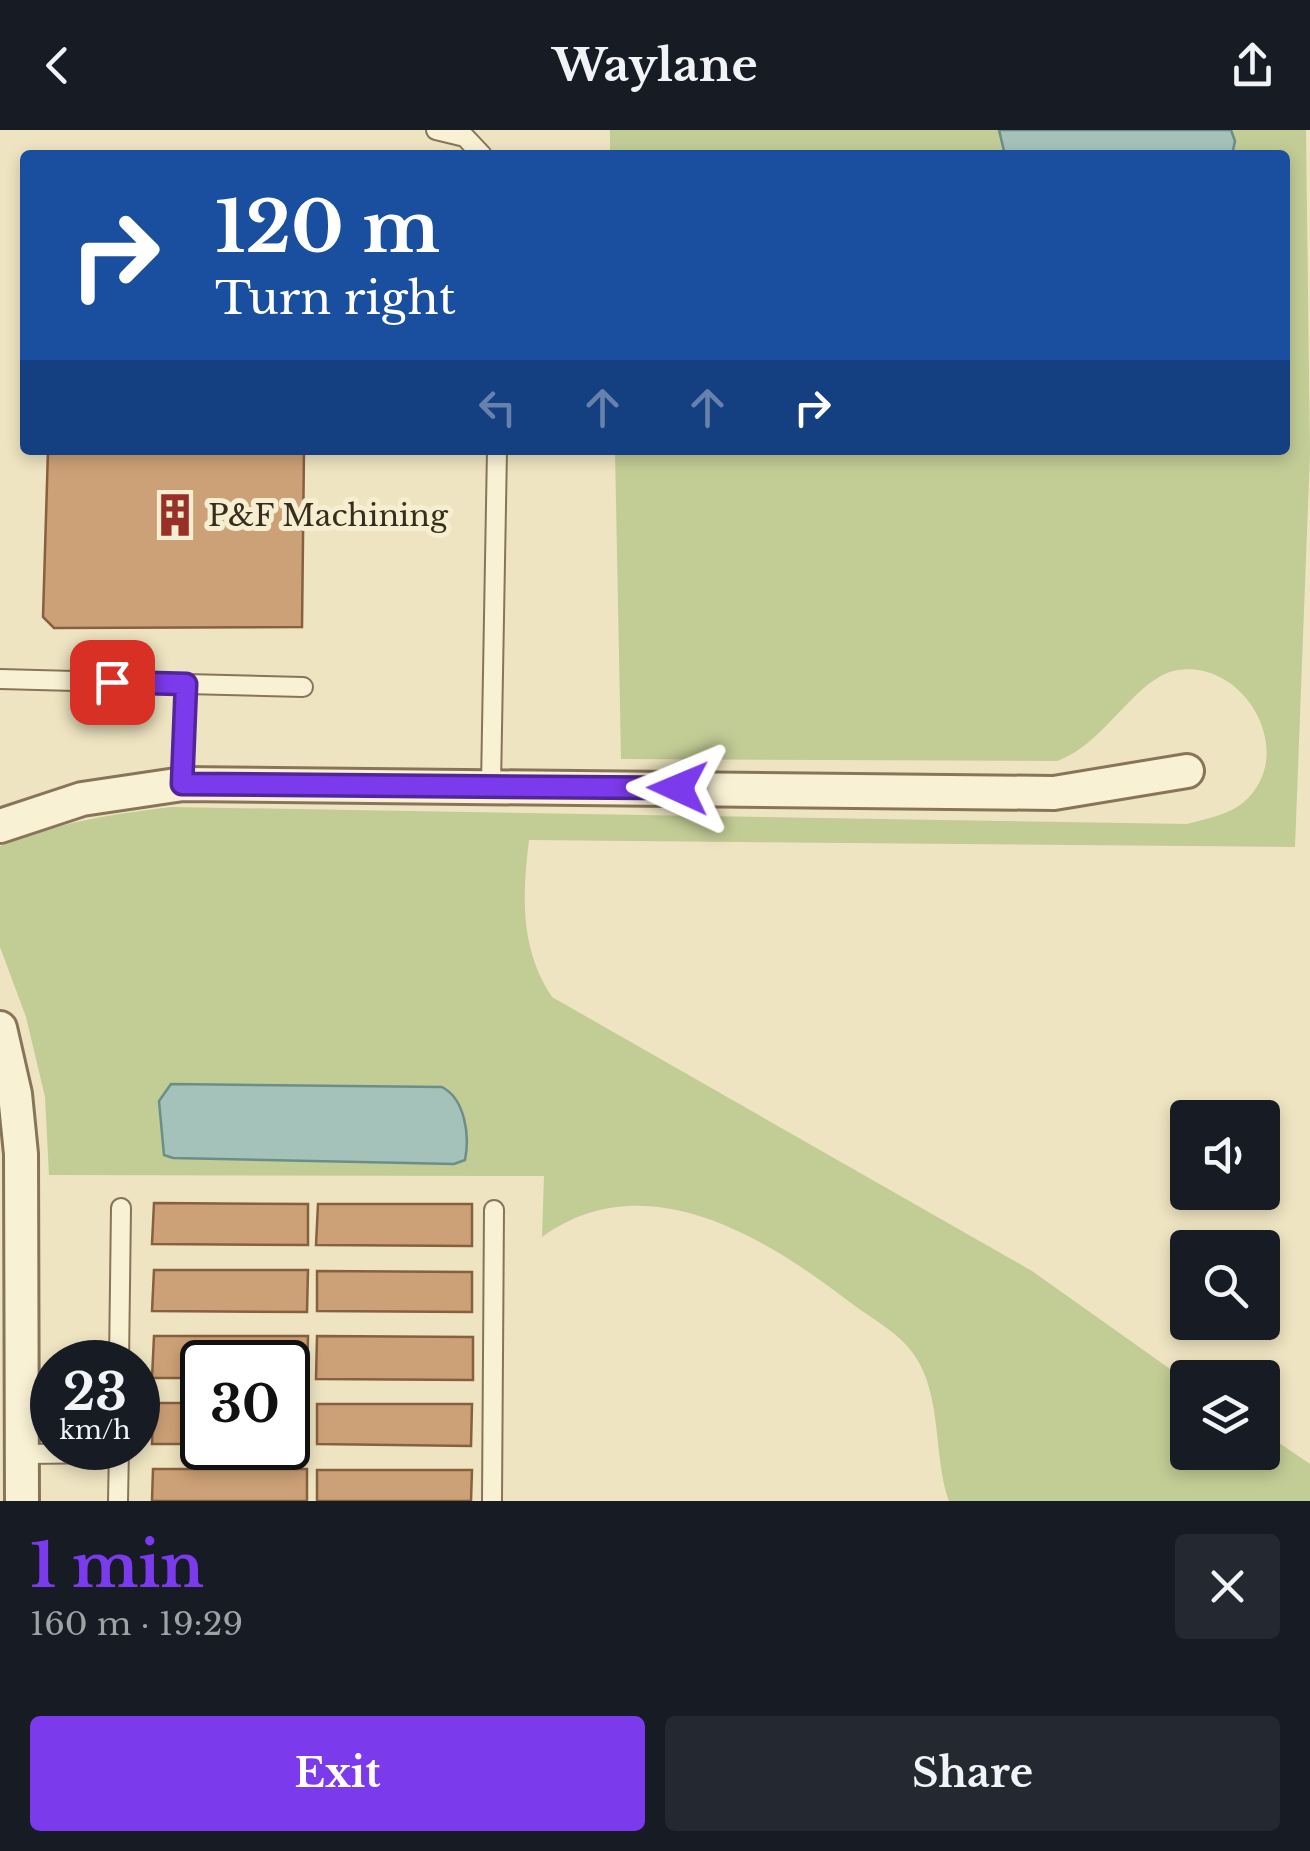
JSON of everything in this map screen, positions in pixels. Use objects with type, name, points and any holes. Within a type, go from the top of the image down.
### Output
[{"type":"street","points":[[0,826],[82,799],[182,784],[1054,793],[1187,771]]},
{"type":"street","points":[[0,1028],[15,1094],[21,1154],[22,1501]]},
{"type":"lane","points":[[436,130],[465,137],[477,150]]},
{"type":"lane","points":[[491,785],[497,455]]},
{"type":"lane","points":[[0,680],[303,687]]},
{"type":"lane","points":[[182,784],[186,684]]},
{"type":"lane","points":[[120,1208],[120,1340]]},
{"type":"lane","points":[[492,1501],[494,1210]]},
{"type":"lane","points":[[23,1454],[30,1454]]},
{"type":"lane","points":[[118,1501],[119,1470]]},
{"type":"green space","points":[[610,130],[999,130],[1004,150],[610,150]]},
{"type":"green space","points":[[1231,130],[1306,130],[1310,453],[1295,847],[529,840],[525,902],[534,960],[552,997],[1032,1271],[1170,1369],[1170,1470],[1280,1470],[1280,1444],[1310,1464],[1310,1501],[949,1501],[927,1382],[902,1340],[778,1252],[701,1216],[661,1207],[621,1206],[581,1216],[542,1237],[544,1176],[49,1175],[45,1097],[26,1017],[0,947],[0,846],[42,831],[106,816],[172,807],[1187,824],[1224,813],[1244,802],[1260,782],[1266,759],[1265,736],[1257,714],[1243,694],[1202,671],[1178,670],[1148,684],[1091,740],[1057,761],[621,759],[615,455],[1290,455],[1290,150],[1233,150]],"holes":[[[162,1145],[466,1151],[465,1160],[454,1164],[173,1158],[164,1154]]]},
{"type":"water","points":[[999,130],[1231,130],[1235,141],[1233,150],[1004,150]]},
{"type":"water","points":[[171,1084],[442,1087],[461,1109],[467,1140],[465,1160],[454,1164],[173,1158],[164,1155],[159,1101]]},
{"type":"building","name":"P&F Machining","points":[[48,455],[304,455],[302,627],[54,628],[43,617]]},
{"type":"building","points":[[154,1203],[308,1204],[308,1245],[152,1244]]},
{"type":"building","points":[[318,1204],[472,1204],[472,1246],[316,1245]]},
{"type":"building","points":[[154,1270],[308,1270],[307,1312],[152,1311]]},
{"type":"building","points":[[317,1271],[472,1272],[472,1312],[317,1311]]},
{"type":"building","points":[[154,1336],[308,1336],[308,1340],[180,1340],[180,1378],[160,1378],[160,1340],[154,1340]]},
{"type":"building","points":[[317,1336],[473,1337],[473,1380],[316,1379]]},
{"type":"building","points":[[160,1403],[180,1403],[180,1444],[160,1444]]},
{"type":"building","points":[[317,1404],[472,1404],[471,1446],[317,1444]]},
{"type":"building","points":[[153,1470],[307,1470],[307,1501],[152,1501]]},
{"type":"building","points":[[317,1470],[472,1470],[471,1501],[317,1501]]},
{"type":"place","name":"P&F Machining","points":[[175,515]]},
{"type":"route","points":[[112,682],[186,684],[182,784],[678,788]]}]
